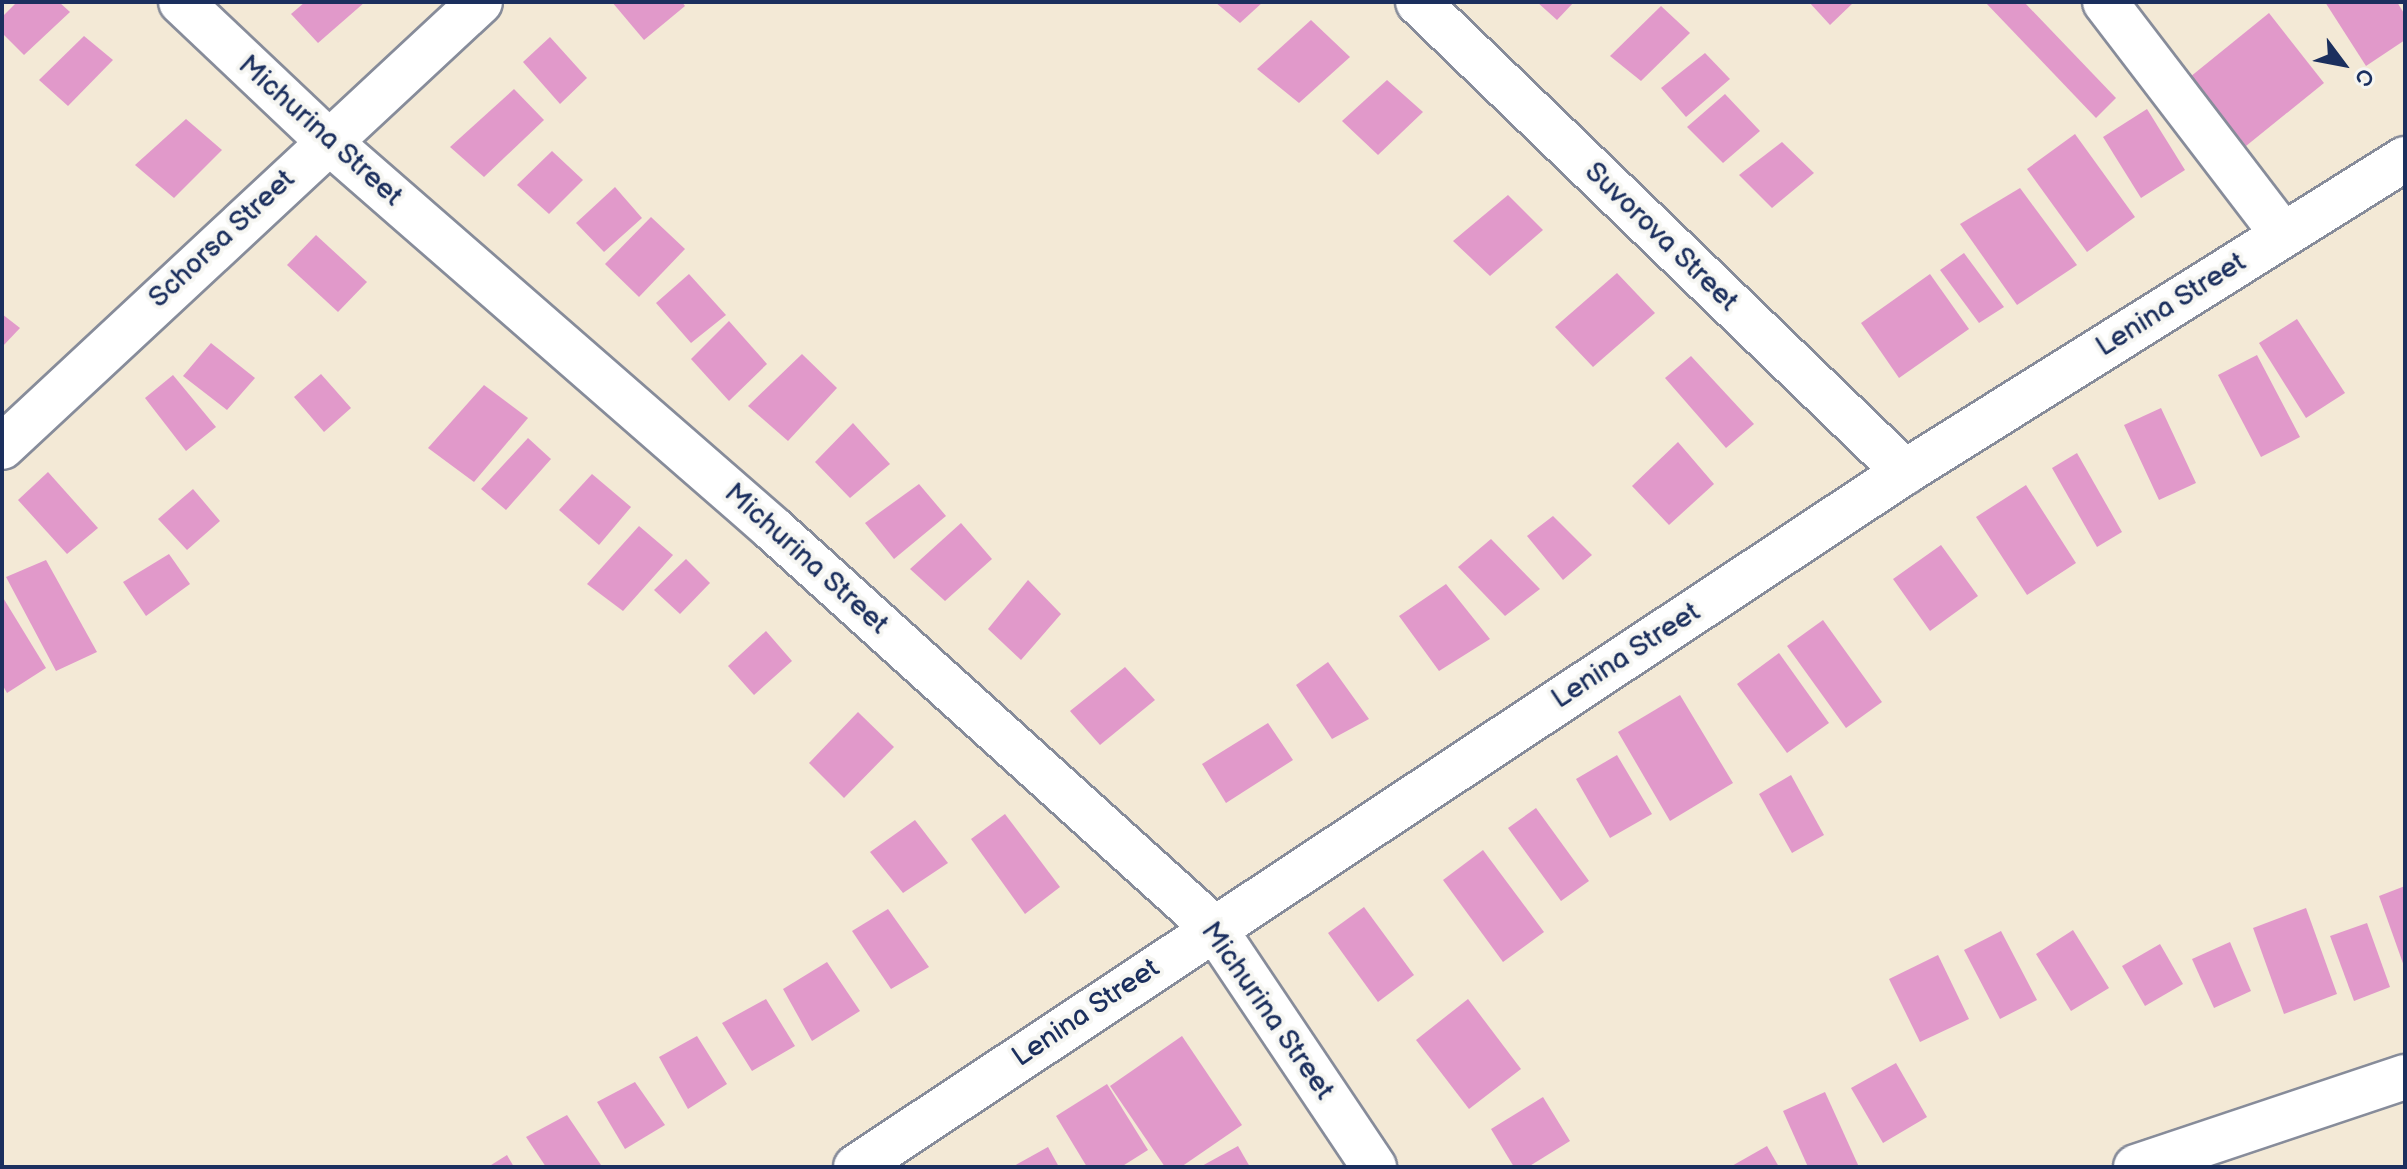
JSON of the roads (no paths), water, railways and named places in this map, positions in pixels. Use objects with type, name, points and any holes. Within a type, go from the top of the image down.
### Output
[{"type":"street","name":"Michurina Street","points":[[181,2],[327,140],[773,529],[1214,928],[1374,1167]]},
{"type":"street","name":"Schorsa Street","points":[[2,447],[327,140],[480,2]]},
{"type":"street","name":"Suvorova Street","points":[[1418,2],[1905,472]]},
{"type":"street","points":[[2105,2],[2283,235]]},
{"type":"street","name":"Lenina Street","points":[[856,1167],[1905,472],[2405,159]]},
{"type":"street","points":[[2136,1167],[2405,1077]]}]
